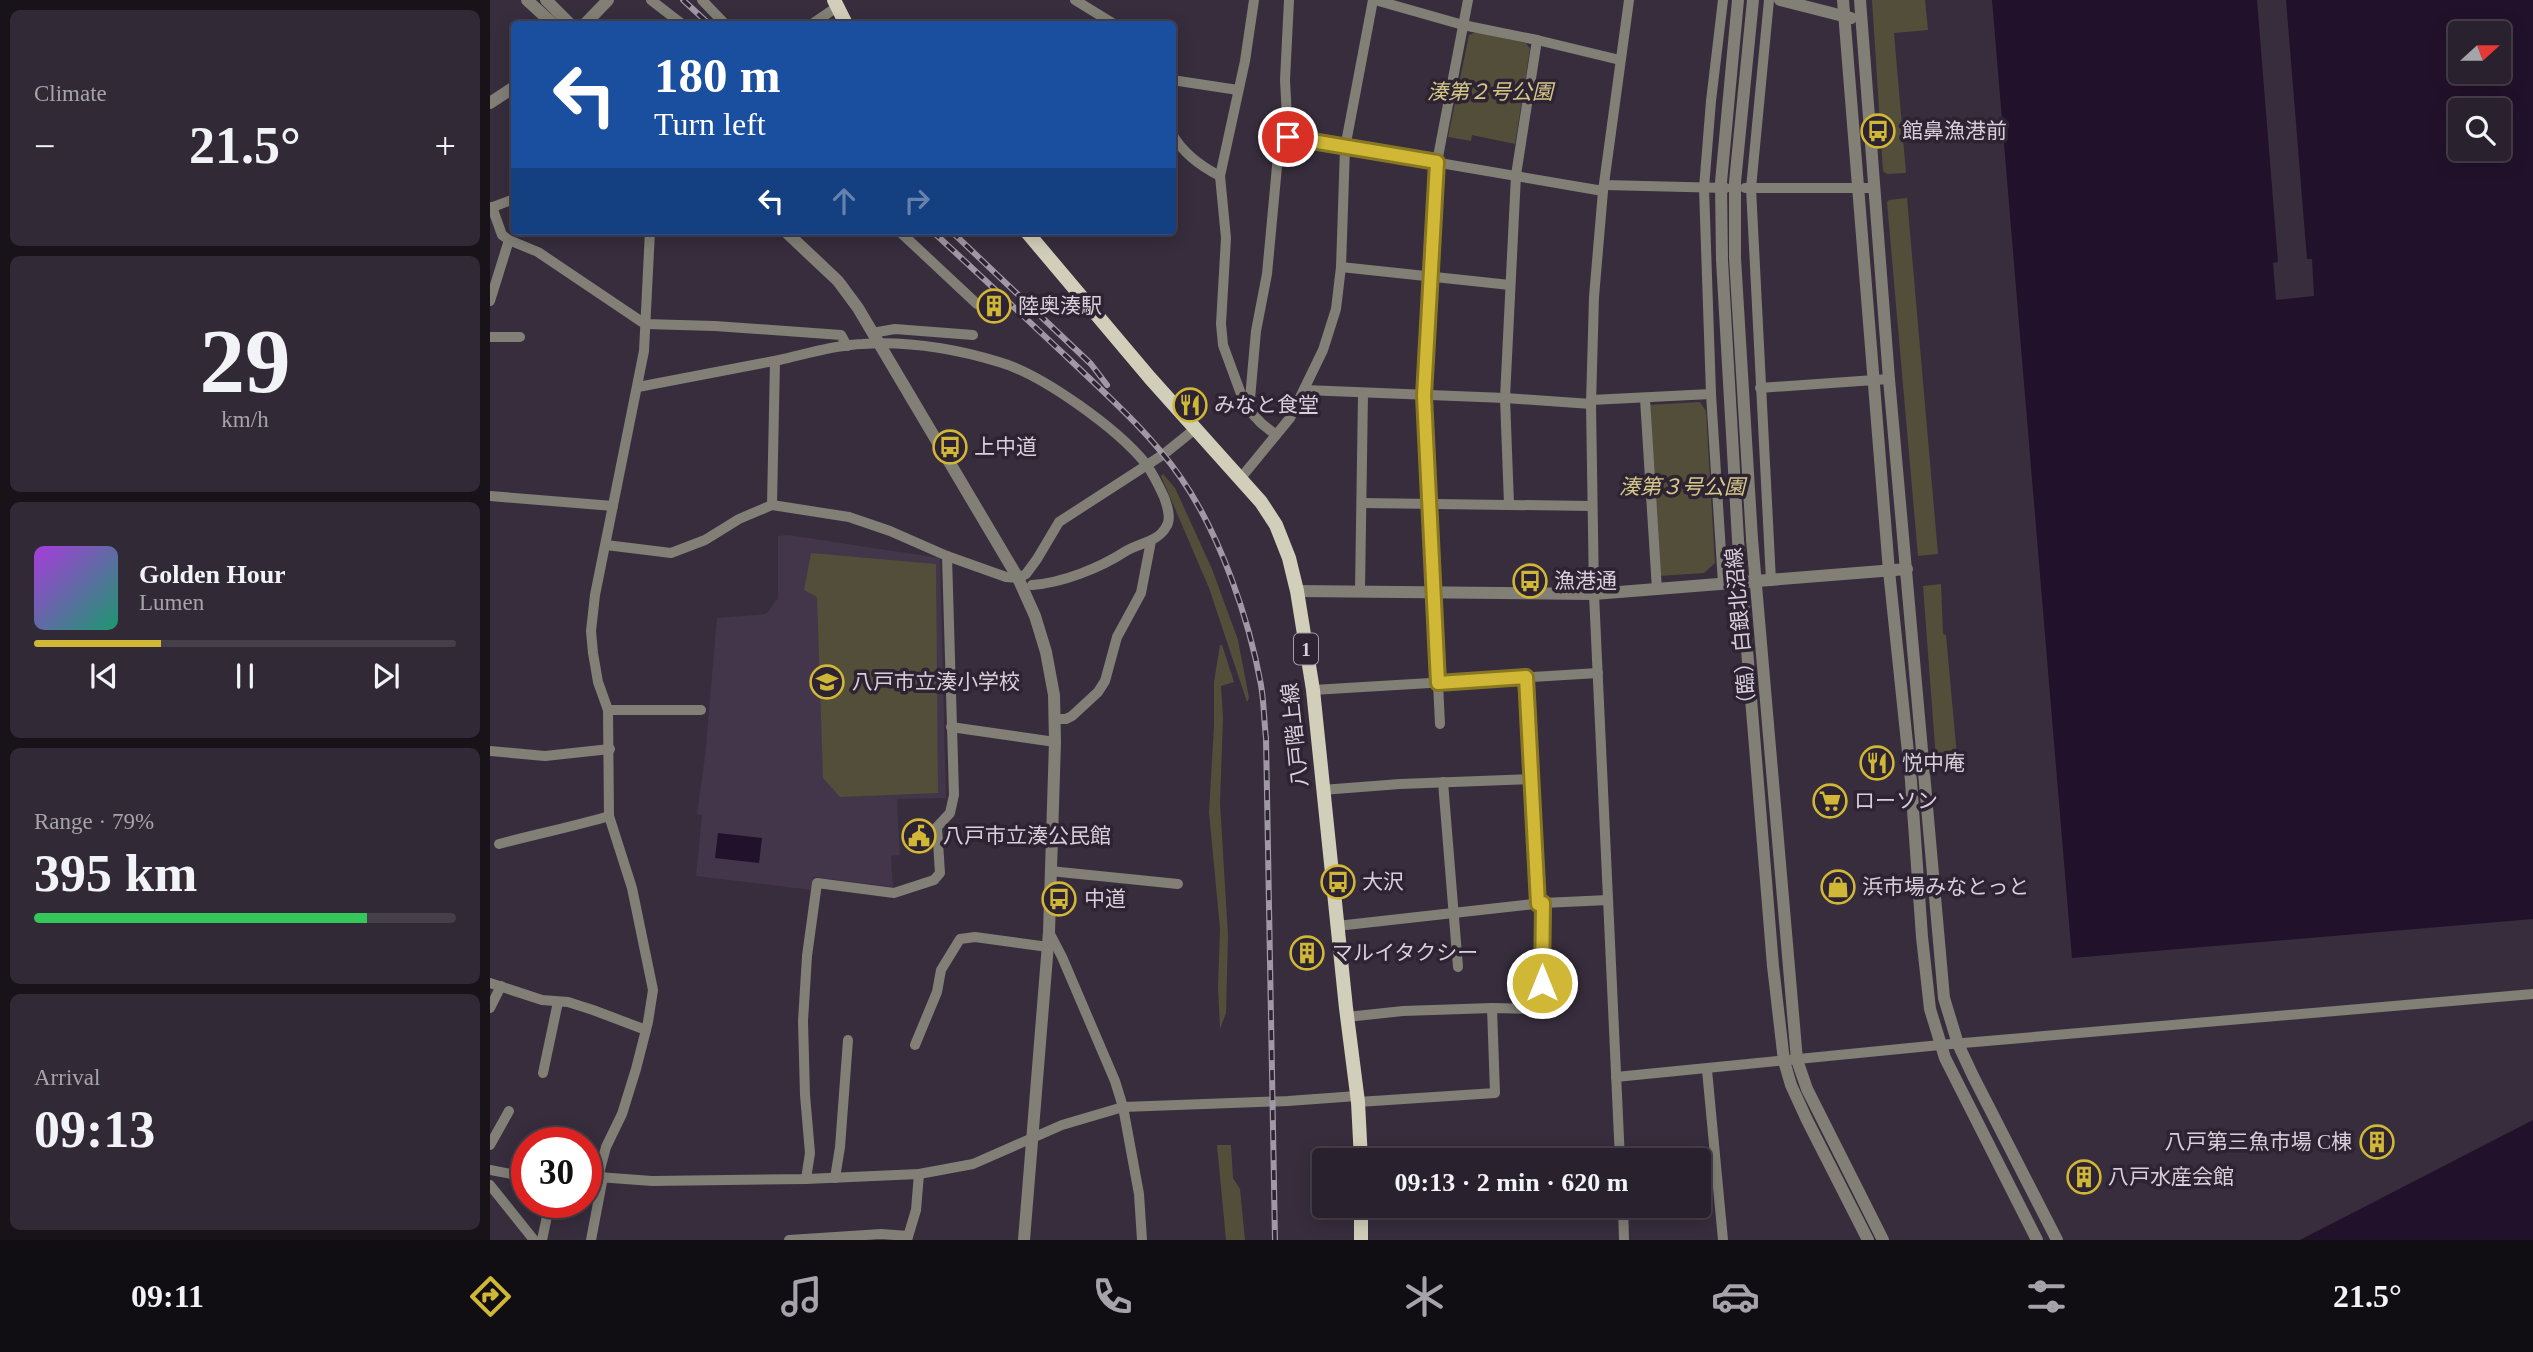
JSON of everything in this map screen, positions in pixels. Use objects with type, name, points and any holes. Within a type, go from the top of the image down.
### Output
[{"type":"main road","points":[[836,3],[845,21]]},
{"type":"main road","name":"八戸階上線","points":[[1029,235],[1261,502],[1276,524],[1289,558],[1313,690],[1358,1099],[1360,1148]]},
{"type":"main road","points":[[1361,1218],[1361,1240]]},
{"type":"street","points":[[527,0],[556,21]]},
{"type":"street","points":[[546,0],[556,21]]},
{"type":"street","points":[[589,21],[608,0]]},
{"type":"street","points":[[651,0],[678,21]]},
{"type":"street","points":[[702,0],[722,21]]},
{"type":"street","points":[[1075,0],[1109,21]]},
{"type":"street","points":[[1254,0],[1252,24],[1220,176],[1226,237],[1221,324],[1223,345],[1241,394],[1249,410],[1261,424],[1276,435]]},
{"type":"street","points":[[1288,137],[1285,80],[1289,0]]},
{"type":"street","points":[[1240,479],[1290,418],[1323,350],[1336,309],[1341,267],[1345,148],[1374,0],[1463,25],[1620,60]]},
{"type":"street","points":[[1440,724],[1424,396],[1437,162],[1468,0]]},
{"type":"street","points":[[1619,1148],[1594,594],[1591,402],[1594,298],[1604,188],[1629,0]]},
{"type":"street","points":[[1723,0],[1704,188],[1723,584]]},
{"type":"street","name":"（臨）白銀北沼線","points":[[1738,0],[1721,183],[1722,260],[1741,583],[1773,966],[1784,1061],[1791,1085],[1868,1240]]},
{"type":"street","name":"（臨）白銀北沼線","points":[[1753,0],[1735,182],[1735,258],[1755,582],[1797,1060],[1807,1089],[1883,1240]]},
{"type":"street","points":[[1769,0],[1751,188],[1759,388],[1771,581]]},
{"type":"street","points":[[1780,0],[1862,20]]},
{"type":"street","points":[[1843,0],[1867,188]]},
{"type":"street","points":[[1860,0],[1867,188],[1882,380],[1889,571],[1911,781],[1930,1009],[1941,1045],[1958,1085],[2037,1240]]},
{"type":"street","points":[[815,21],[836,3]]},
{"type":"street","points":[[1509,504],[1505,398],[1516,175],[1537,40]]},
{"type":"street","points":[[1176,81],[1238,90]]},
{"type":"street","points":[[490,103],[511,90]]},
{"type":"street","points":[[1288,137],[1604,188],[1867,188]]},
{"type":"street","points":[[1249,410],[1256,331],[1267,274],[1279,145],[1288,137]]},
{"type":"street","points":[[1176,139],[1202,167],[1220,176]]},
{"type":"street","points":[[511,200],[491,207],[502,235],[538,252],[645,324],[841,335],[848,346]]},
{"type":"street","points":[[602,1171],[606,1147],[622,1114],[646,1030],[653,990],[632,888],[608,816],[608,710],[598,682],[591,631],[595,595],[644,351],[650,235]]},
{"type":"street","points":[[789,235],[838,281],[875,338],[1018,578],[1035,616],[1046,652],[1054,695],[1055,742],[1049,932],[1024,1240]]},
{"type":"street","points":[[903,235],[977,304]]},
{"type":"street","points":[[490,301],[509,240]]},
{"type":"street","points":[[1341,267],[1510,285]]},
{"type":"street","points":[[638,387],[848,346],[895,330],[973,335]]},
{"type":"street","points":[[490,337],[520,337]]},
{"type":"street","points":[[875,338],[1000,362],[1026,373],[1079,407],[1123,440],[1146,465],[1165,500],[1169,519],[1167,527],[1151,541],[1130,549],[1109,562],[1057,582],[1032,585]]},
{"type":"street","points":[[772,505],[775,361]]},
{"type":"street","points":[[1759,388],[1882,380]]},
{"type":"street","points":[[1882,380],[1907,569],[1944,998],[1958,1044],[2057,1240]]},
{"type":"street","points":[[1305,390],[1591,402],[1712,394]]},
{"type":"street","points":[[1360,590],[1363,394]]},
{"type":"street","points":[[1645,399],[1657,590]]},
{"type":"street","points":[[606,545],[671,553],[705,540],[739,519],[772,505],[849,517],[890,531],[947,556],[1006,577],[1018,578],[1026,574],[1059,523],[1164,454],[1195,429]]},
{"type":"street","points":[[490,496],[613,506]]},
{"type":"street","points":[[1362,503],[1592,506]]},
{"type":"street","points":[[1054,719],[1072,716],[1098,692],[1105,681],[1117,636],[1141,593],[1151,541]]},
{"type":"street","points":[[806,1179],[810,1153],[804,1095],[803,1021],[807,956],[817,883],[894,893],[934,880],[940,873],[937,827],[950,813],[954,795],[947,556]]},
{"type":"street","points":[[1297,591],[1594,594],[1907,569]]},
{"type":"street","points":[[1313,690],[1598,673]]},
{"type":"street","points":[[1347,1017],[1492,1008],[1542,1009],[1541,903],[1526,677]]},
{"type":"street","points":[[608,710],[701,710]]},
{"type":"street","points":[[951,727],[1055,742]]},
{"type":"street","points":[[490,751],[545,756],[610,749]]},
{"type":"street","points":[[1322,790],[1532,779]]},
{"type":"street","points":[[1443,782],[1458,967]]},
{"type":"street","points":[[499,844],[570,828],[608,816]]},
{"type":"street","points":[[1050,871],[1178,884]]},
{"type":"street","points":[[1337,926],[1541,903],[1608,900]]},
{"type":"street","points":[[1049,932],[1115,1080],[1123,1107],[1139,1194],[1142,1240]]},
{"type":"street","points":[[915,1045],[937,992],[942,971],[960,939],[975,937],[1048,947]]},
{"type":"street","points":[[490,1008],[495,984],[542,1000],[568,1002],[646,1030]]},
{"type":"street","points":[[1616,1077],[1941,1045],[2533,994]]},
{"type":"street","points":[[543,1073],[558,1002]]},
{"type":"street","points":[[602,1177],[652,1181],[919,1174],[973,1164],[1062,1125],[1123,1107],[1495,1093],[1492,1008]]},
{"type":"street","points":[[835,1178],[848,1040]]},
{"type":"street","points":[[1707,1070],[1723,1240]]},
{"type":"street","points":[[490,1145],[509,1111]]},
{"type":"street","points":[[490,1170],[511,1174]]},
{"type":"street","points":[[789,1240],[881,1234],[908,1238],[916,1210],[919,1174]]},
{"type":"street","points":[[490,1185],[527,1238]]},
{"type":"street","points":[[542,1240],[547,1218]]},
{"type":"street","points":[[591,1240],[594,1218]]},
{"type":"street","points":[[1623,1218],[1624,1240]]},
{"type":"shaded area","points":[[1992,0],[2257,0],[2278,262],[2273,263],[2276,300],[2314,296],[2312,259],[2307,259],[2286,0],[2533,0],[2533,919],[2072,958]]},
{"type":"shaded area","name":"八戸市立湊小学校","points":[[788,535],[940,558],[946,798],[897,799],[900,855],[891,856],[893,887],[813,877],[812,890],[696,876],[702,815],[697,814],[717,618],[766,614],[778,598],[778,536]]},
{"type":"shaded area","points":[[718,833],[762,838],[759,863],[715,858]]},
{"type":"shaded area","points":[[2533,1120],[2533,1240],[2300,1240]]},
{"type":"green space","points":[[1872,0],[1925,0],[1928,30],[1894,33],[1906,173],[1887,174],[1883,171]]},
{"type":"green space","name":"湊第２号公園","points":[[1476,32],[1526,43],[1530,49],[1515,144],[1472,135],[1471,141],[1448,137],[1469,35]]},
{"type":"green space","points":[[1907,198],[1938,554],[1918,556],[1887,202]]},
{"type":"green space","name":"湊第３号公園","points":[[1700,402],[1706,411],[1715,563],[1704,573],[1659,576],[1648,405]]},
{"type":"green space","points":[[1163,474],[1175,488],[1212,569],[1238,640],[1249,698],[1247,702],[1209,588],[1161,476]]},
{"type":"green space","points":[[811,553],[936,564],[938,793],[840,797],[823,778],[817,597],[804,590]]},
{"type":"green space","points":[[1941,584],[1943,634],[1946,635],[1957,756],[1936,760],[1923,586]]},
{"type":"green space","points":[[1220,645],[1234,682],[1221,686],[1223,718],[1220,803],[1228,936],[1226,1013],[1220,1029],[1220,929],[1209,812],[1214,682]]},
{"type":"green space","points":[[1217,1145],[1231,1145],[1233,1178],[1240,1189],[1245,1240],[1226,1240]]},
{"type":"railway","points":[[683,0],[706,21]]},
{"type":"railway","points":[[936,235],[1113,401],[1169,461],[1208,525],[1241,605],[1261,685],[1266,738],[1275,1240]]},
{"type":"railway","points":[[955,235],[1091,364],[1107,385]]},
{"type":"place","name":"館鼻漁港前","points":[[1878,131]]},
{"type":"place","name":"陸奥湊駅","points":[[994,306]]},
{"type":"place","name":"みなと食堂","points":[[1190,405]]},
{"type":"place","name":"上中道","points":[[950,447]]},
{"type":"place","name":"漁港通","points":[[1530,581]]},
{"type":"place","name":"八戸市立湊小学校","points":[[827,682]]},
{"type":"place","name":"悦中庵","points":[[1877,763]]},
{"type":"place","name":"ローソン","points":[[1830,801]]},
{"type":"place","name":"八戸市立湊公民館","points":[[919,836]]},
{"type":"place","name":"大沢","points":[[1338,882]]},
{"type":"place","name":"浜市場みなとっと","points":[[1838,887]]},
{"type":"place","name":"中道","points":[[1059,899]]},
{"type":"place","name":"マルイタクシー","points":[[1307,953]]},
{"type":"place","name":"八戸第三魚市場 C棟","points":[[2377,1142]]},
{"type":"place","name":"八戸水産会館","points":[[2084,1177]]},
{"type":"route","points":[[1288,137],[1437,162],[1424,396],[1438,683],[1526,677],[1538,904],[1543,903],[1542,983]]}]
